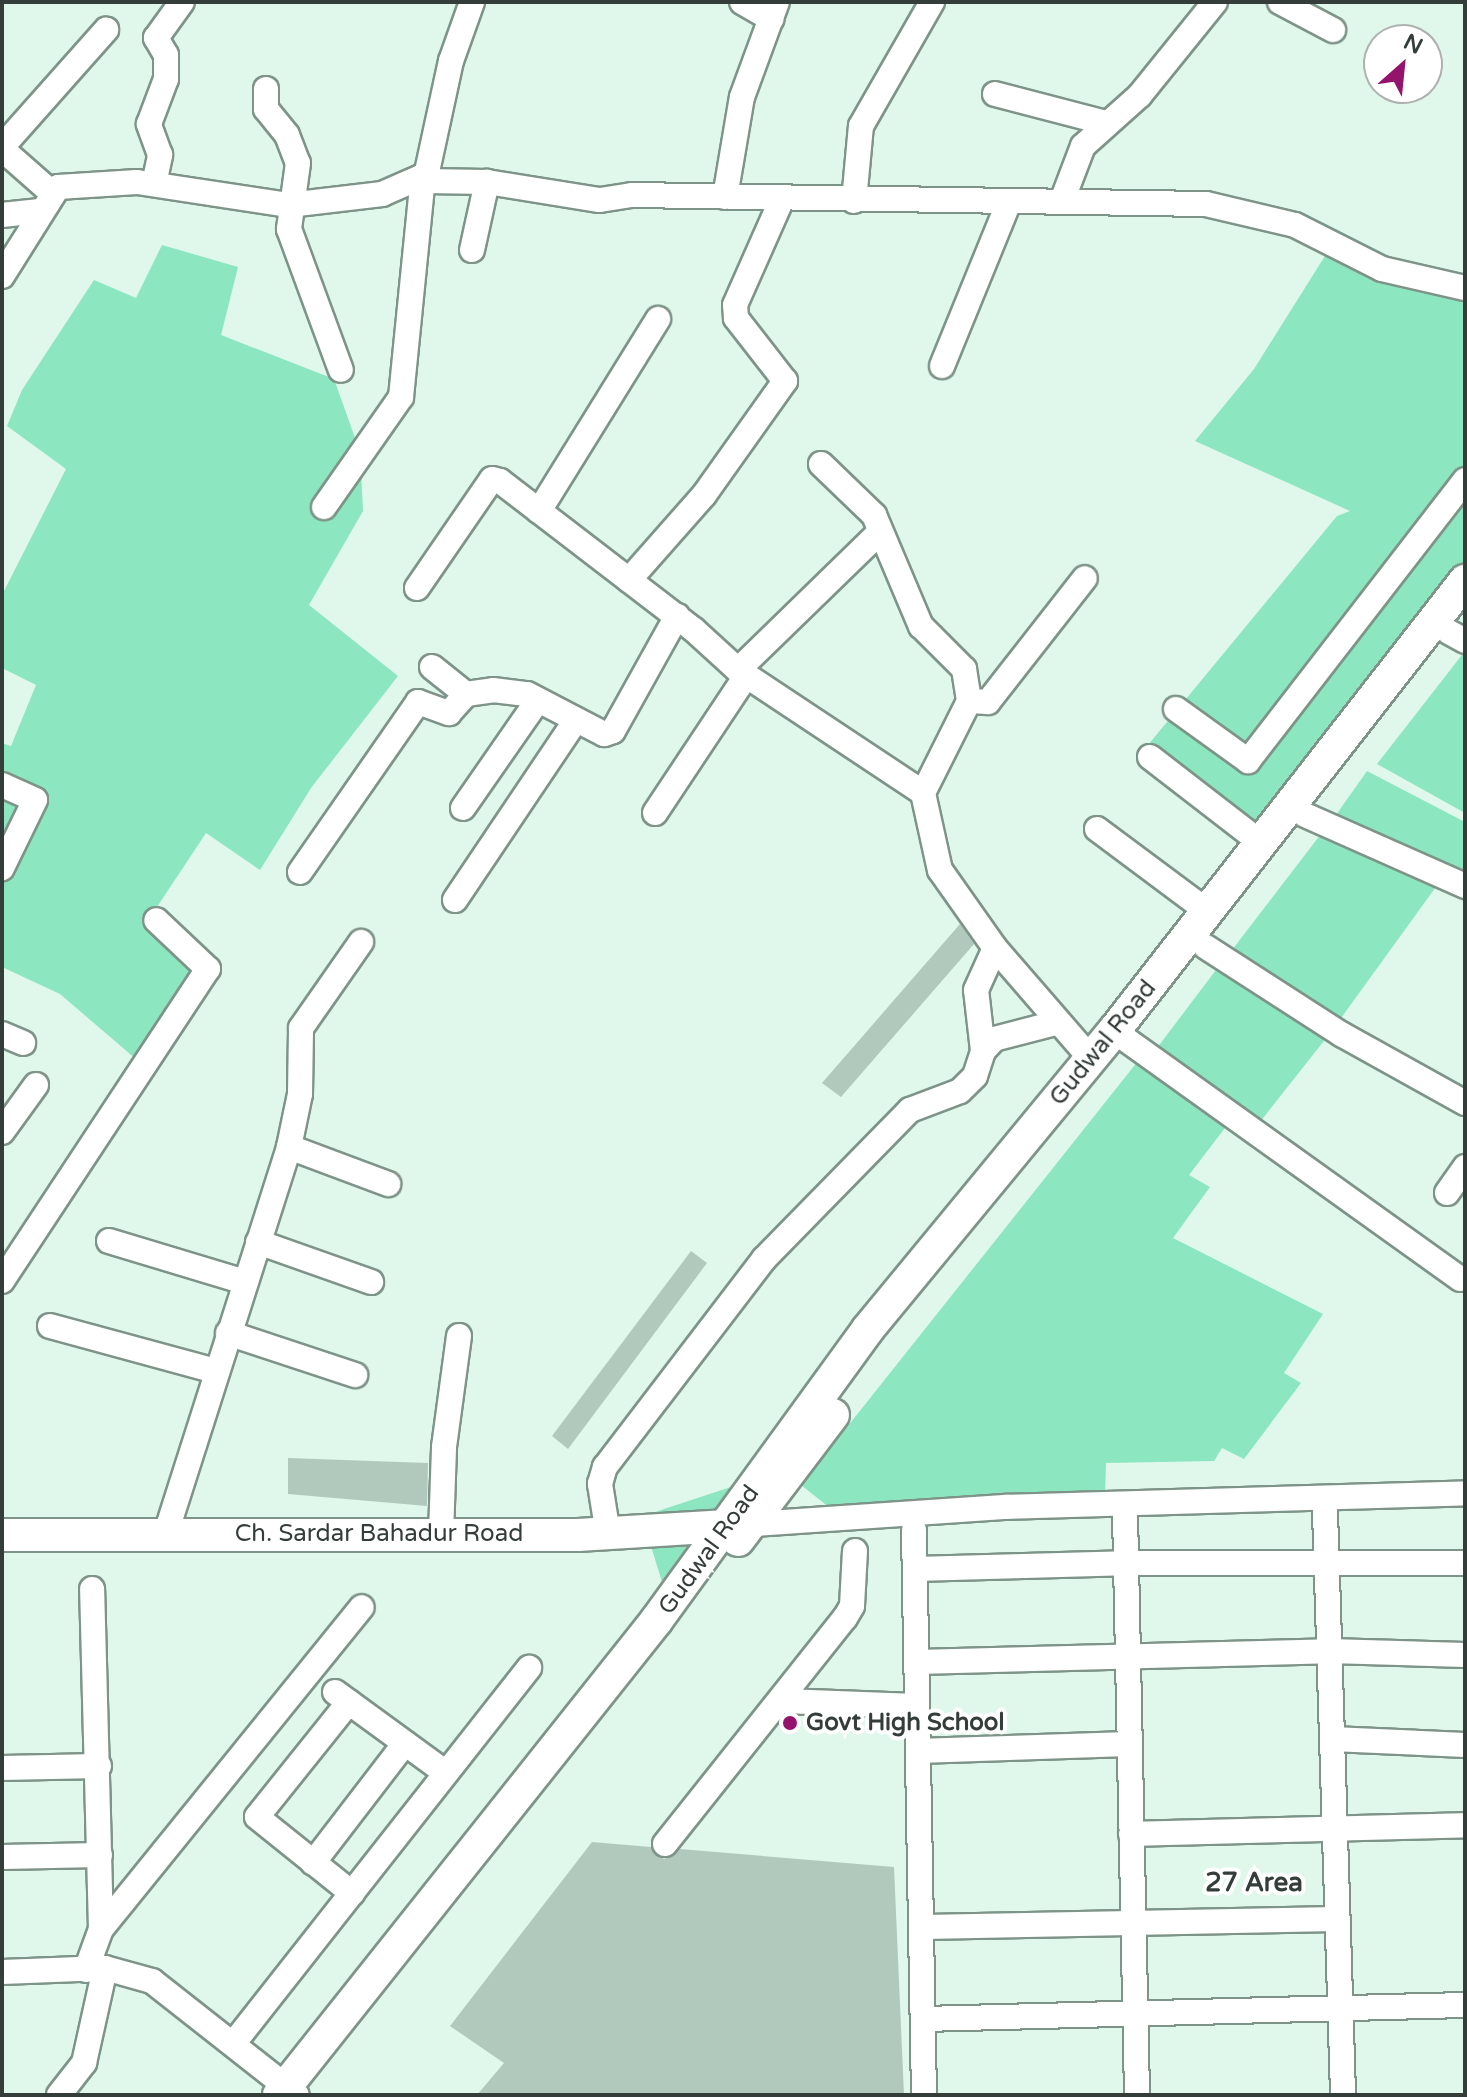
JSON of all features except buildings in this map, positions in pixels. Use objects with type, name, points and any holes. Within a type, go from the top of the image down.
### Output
[{"type":"main road","name":"Gudwal Road","points":[[287,2092],[656,1621],[740,1526],[1122,1036],[1207,911],[1465,581]]},
{"type":"main road","name":"Gudwal Road","points":[[740,1526],[868,1329],[1091,1059],[1122,1036],[1206,947],[1305,815],[1460,628]]},
{"type":"main road","name":"Ch. Sardar Bahadur Road","points":[[2,1535],[608,1534],[740,1526]]},
{"type":"street","points":[[154,184],[160,155],[149,124],[166,79],[166,55],[156,38],[182,2]]},
{"type":"street","points":[[324,507],[401,397],[424,178],[451,61],[472,2]]},
{"type":"street","points":[[725,197],[742,97],[774,10],[742,2]]},
{"type":"street","points":[[854,201],[861,126],[893,62],[932,2]]},
{"type":"street","points":[[1062,201],[1083,146],[1140,95],[1215,2]]},
{"type":"street","points":[[1280,2],[1333,30]]},
{"type":"street","points":[[45,202],[2,148],[57,80],[90,54],[106,30]]},
{"type":"street","points":[[266,89],[266,109],[287,135],[298,163],[289,205],[289,229],[341,370]]},
{"type":"street","points":[[995,94],[1106,123]]},
{"type":"street","points":[[2,215],[99,182],[154,184],[289,205],[382,194],[424,178],[487,182],[600,200],[725,197],[1008,204],[1143,200],[1251,212],[1295,225],[1382,269],[1465,288]]},
{"type":"street","points":[[472,250],[487,182]]},
{"type":"street","points":[[629,580],[704,495],[785,381],[736,318],[735,305],[782,199]]},
{"type":"street","points":[[2,276],[45,202]]},
{"type":"street","points":[[942,366],[1008,204]]},
{"type":"street","points":[[539,511],[658,319]]},
{"type":"street","points":[[821,464],[863,501],[921,626],[964,669],[969,701],[923,793],[940,870],[995,948],[1056,1023],[1091,1059]]},
{"type":"street","points":[[417,588],[492,479],[677,616],[742,673],[923,793]]},
{"type":"street","points":[[1176,709],[1248,761],[1465,480]]},
{"type":"street","points":[[655,813],[742,673],[880,532]]},
{"type":"street","points":[[969,701],[988,702],[1085,578]]},
{"type":"street","points":[[300,872],[418,702],[449,713],[466,694],[509,690],[538,700],[604,734],[613,731],[677,616]]},
{"type":"street","points":[[432,667],[466,694]]},
{"type":"street","points":[[463,808],[538,700]]},
{"type":"street","points":[[455,900],[576,720]]},
{"type":"street","points":[[1150,757],[1260,842]]},
{"type":"street","points":[[2,785],[35,800],[2,868]]},
{"type":"street","points":[[1305,815],[1465,886]]},
{"type":"street","points":[[1097,829],[1207,911]]},
{"type":"street","points":[[2,1281],[208,969],[156,920]]},
{"type":"street","points":[[166,1533],[289,1147],[300,1094],[301,1028],[361,942]]},
{"type":"street","points":[[1206,947],[1341,1034],[1465,1103]]},
{"type":"street","points":[[608,1534],[600,1484],[605,1467],[634,1424],[764,1259],[910,1110],[960,1091],[975,1076],[983,1051],[976,990],[995,948]]},
{"type":"street","points":[[983,1051],[994,1039],[1056,1023]]},
{"type":"street","points":[[1122,1036],[1460,1279]]},
{"type":"street","points":[[2,1132],[36,1085]]},
{"type":"street","points":[[289,1147],[388,1184]]},
{"type":"street","points":[[1447,1193],[1465,1167]]},
{"type":"street","points":[[109,1241],[245,1282]]},
{"type":"street","points":[[258,1242],[371,1282]]},
{"type":"street","points":[[50,1326],[216,1371]]},
{"type":"street","points":[[228,1333],[355,1375]]},
{"type":"street","points":[[441,1534],[444,1447],[459,1336]]},
{"type":"street","points":[[740,1526],[1006,1507],[1465,1493]]},
{"type":"street","points":[[1325,1511],[1343,2095]]},
{"type":"street","points":[[1125,1512],[1137,2095]]},
{"type":"street","points":[[914,1530],[924,2095]]},
{"type":"street","points":[[665,1844],[782,1701],[852,1606],[855,1551]]},
{"type":"street","points":[[915,1569],[1124,1563],[1465,1563]]},
{"type":"street","points":[[59,2095],[84,2063],[101,1929],[92,1589]]},
{"type":"street","points":[[101,1929],[362,1607]]},
{"type":"street","points":[[917,1662],[1329,1651],[1465,1655]]},
{"type":"street","points":[[233,2044],[529,1668]]},
{"type":"street","points":[[352,1893],[257,1817],[342,1697],[446,1773]]},
{"type":"street","points":[[782,1701],[917,1706]]},
{"type":"street","points":[[1332,1739],[1465,1745]]},
{"type":"street","points":[[313,1863],[405,1743]]},
{"type":"street","points":[[918,1751],[1128,1744]]},
{"type":"street","points":[[2,1768],[99,1766]]},
{"type":"street","points":[[1131,1834],[1465,1825]]},
{"type":"street","points":[[2,1857],[100,1855]]},
{"type":"street","points":[[923,1927],[1337,1919]]},
{"type":"street","points":[[2,1972],[96,1969],[152,1981],[233,2044],[287,2092]]},
{"type":"street","points":[[923,2019],[1465,2005]]},
{"type":"green space","points":[[162,245],[238,267],[221,335],[334,379],[360,452],[363,511],[309,605],[398,676],[311,788],[260,870],[206,833],[149,919],[198,968],[137,1060],[60,994],[2,967],[2,881],[23,839],[2,828],[2,743],[11,746],[36,685],[2,668],[2,595],[66,469],[7,426],[22,390],[94,280],[136,298]]},
{"type":"green space","points":[[1330,248],[1465,288],[1465,569],[1258,830],[1148,745],[1337,516],[1350,511],[1195,441],[1254,369]]},
{"type":"green space","points":[[1465,651],[1465,813],[1377,764]]},
{"type":"green space","points":[[1367,771],[1465,822],[1465,878],[1331,822]]},
{"type":"green space","points":[[1324,830],[1438,884],[1336,1025],[1229,954]]},
{"type":"green space","points":[[1222,962],[1327,1037],[1256,1127],[1157,1048]]},
{"type":"green space","points":[[1138,1061],[1231,1120],[1189,1175],[1210,1187],[1173,1238],[1323,1314],[1284,1373],[1301,1383],[1244,1459],[1222,1448],[1214,1461],[1106,1463],[1105,1497],[830,1508],[801,1485]]},
{"type":"green space","points":[[740,1484],[722,1512],[655,1512]]},
{"type":"green space","points":[[650,1543],[691,1548],[662,1582]]},
{"type":"place","name":"Govt High School","points":[[790,1723]]},
{"type":"district","name":"27 Area","points":[[1254,1883]]}]
